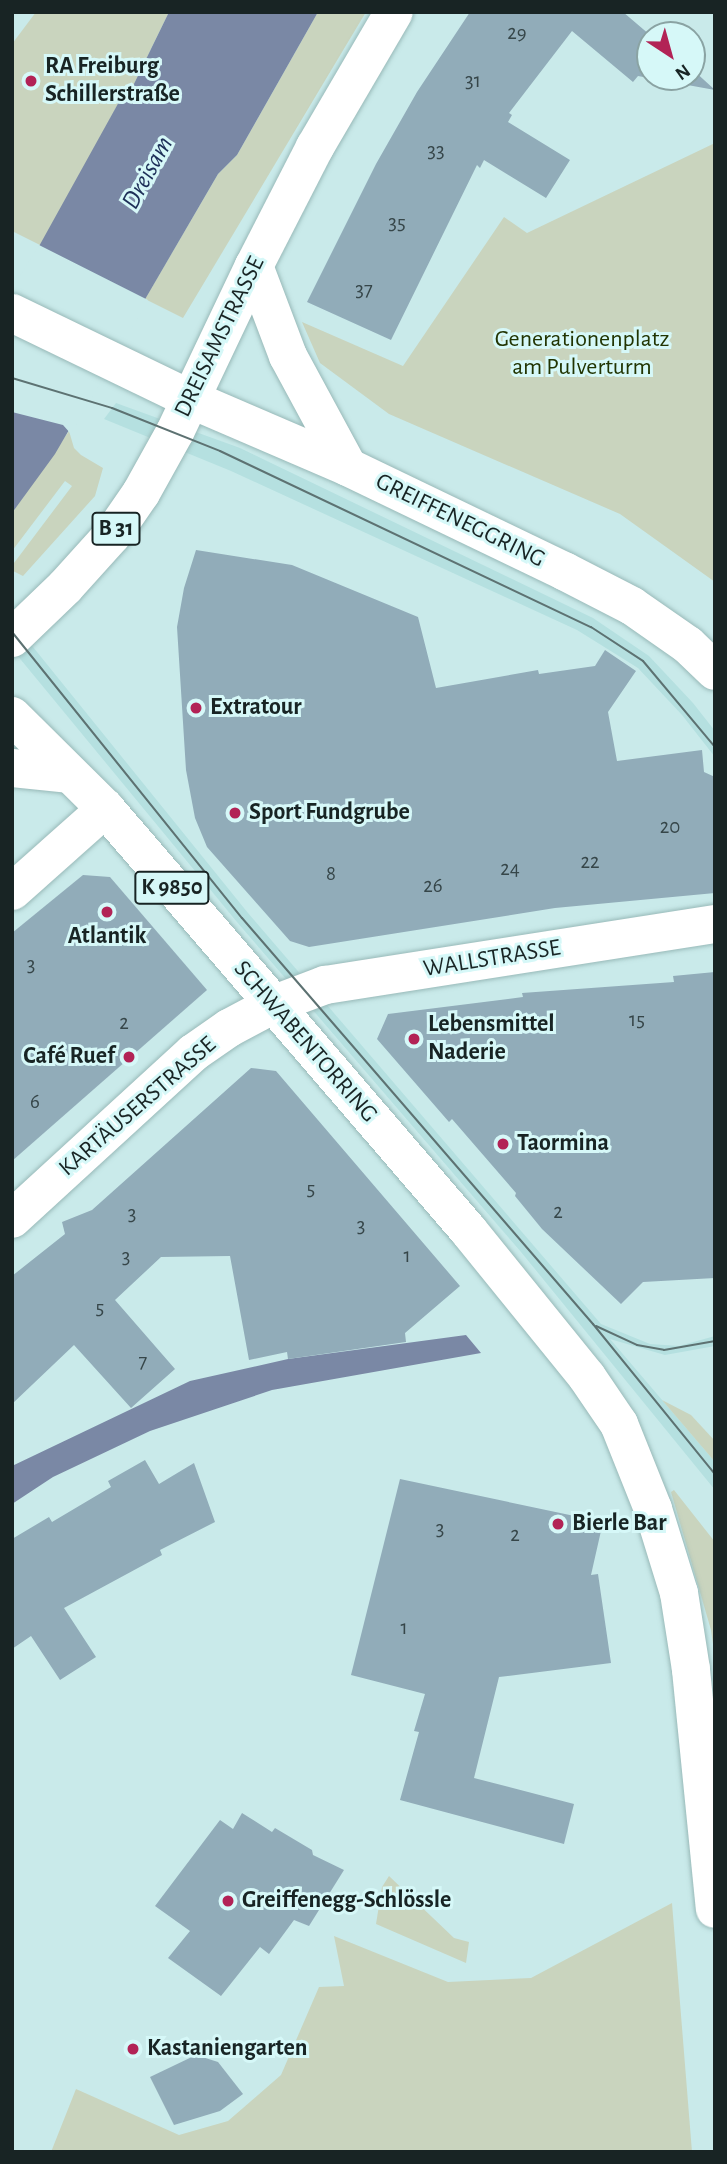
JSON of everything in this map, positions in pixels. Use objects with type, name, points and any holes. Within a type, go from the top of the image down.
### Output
[{"type":"main road","name":"DREISAMSTRASSE","points":[[12,638],[65,587],[112,536],[161,460],[254,266],[347,88],[394,12]]},
{"type":"main road","points":[[254,266],[288,356],[348,467]]},
{"type":"main road","name":"GREIFFENEGGRING","points":[[12,313],[190,399],[348,467],[632,606],[688,645],[715,671]]},
{"type":"main road","name":"SCHWABENTORRING","points":[[12,716],[105,808],[468,1230],[587,1377],[619,1424],[653,1509],[679,1593],[691,1670],[715,1909]]},
{"type":"main road","points":[[12,768],[69,774]]},
{"type":"main road","name":"WALLSTRASSE","points":[[272,1005],[325,985],[715,924]]},
{"type":"main road","name":"KARTÄUSERSTRASSE","points":[[12,1219],[193,1054],[229,1028],[272,1005]]},
{"type":"street","points":[[12,891],[105,808]]},
{"type":"shaded area","points":[[116,403],[240,448],[593,618],[649,656],[693,703],[715,731],[715,757],[682,715],[638,668],[577,630],[231,471],[104,419]]},
{"type":"shaded area","points":[[12,621],[248,913],[601,1324],[650,1344],[679,1346],[715,1336],[715,1346],[665,1355],[610,1339],[715,1462],[715,1490],[521,1252],[237,922],[12,649]]},
{"type":"green space","points":[[36,12],[169,12],[131,90],[125,91],[42,246],[12,231],[12,44]]},
{"type":"green space","points":[[318,12],[366,12],[183,318],[145,299],[218,174],[237,155]]},
{"type":"green space","name":"Generationenplatz am Pulverturm","points":[[715,143],[715,582],[620,514],[389,414],[320,363],[302,322],[403,366],[504,217],[527,233]]},
{"type":"green space","points":[[69,431],[74,448],[103,468],[95,496],[23,576],[13,571],[14,563],[72,486],[65,481],[12,551],[12,513]]},
{"type":"green space","points":[[662,1400],[691,1415],[715,1441],[715,1462]]},
{"type":"green space","points":[[674,1490],[715,1542],[715,1658],[711,1630],[671,1492]]},
{"type":"green space","points":[[389,1876],[454,1938],[469,1942],[466,1963],[376,1924],[382,1887]]},
{"type":"green space","points":[[672,1903],[692,2152],[51,2152],[76,2089],[179,2135],[228,2121],[281,2075],[319,1987],[344,1986],[334,1936],[448,1982],[531,1978]]},
{"type":"water","name":"Dreisam","points":[[169,12],[318,12],[237,155],[218,174],[55,454],[12,513],[12,295],[125,91],[131,90]]},
{"type":"water","points":[[466,1335],[481,1353],[272,1390],[150,1431],[53,1477],[12,1504],[12,1466],[190,1381],[288,1359]]},
{"type":"pier","points":[[39,245],[148,300],[71,434],[63,425],[12,412],[12,289]]},
{"type":"building","points":[[470,12],[623,12],[636,23],[636,78],[633,82],[572,31],[509,113],[512,115],[508,122],[570,160],[546,198],[484,160],[480,168],[477,165],[391,340],[307,302],[376,164],[417,92]]},
{"type":"building","points":[[196,550],[292,565],[418,617],[436,688],[538,670],[539,674],[595,666],[605,650],[636,671],[608,712],[617,761],[702,750],[704,772],[715,777],[715,893],[555,908],[309,947],[290,941],[207,847],[195,818],[186,770],[177,627],[184,588]]},
{"type":"building","points":[[83,875],[110,877],[207,990],[12,1161],[12,933]]},
{"type":"building","points":[[715,972],[715,1278],[643,1282],[621,1304],[542,1229],[515,1196],[516,1193],[452,1119],[449,1122],[377,1039],[388,1014],[523,997],[522,993],[674,982],[673,976]]},
{"type":"building","points":[[251,1068],[276,1071],[460,1286],[405,1333],[406,1342],[288,1359],[287,1352],[249,1360],[230,1256],[161,1257],[115,1300],[175,1369],[131,1408],[74,1345],[12,1404],[12,1276],[65,1234],[62,1222],[92,1210]]},
{"type":"building","points":[[145,1460],[159,1484],[194,1463],[215,1522],[160,1550],[162,1555],[64,1608],[96,1657],[60,1680],[31,1636],[12,1649],[12,1539],[49,1517],[52,1522],[111,1487],[108,1481]]},
{"type":"building","points":[[400,1479],[603,1522],[591,1575],[598,1574],[611,1663],[499,1677],[474,1778],[574,1804],[564,1844],[400,1800],[419,1732],[414,1731],[425,1694],[351,1675]]},
{"type":"building","name":"Greiffenegg-Schlössle","points":[[242,1813],[272,1832],[275,1828],[312,1850],[313,1855],[344,1870],[309,1926],[294,1920],[269,1954],[260,1947],[221,1996],[168,1958],[190,1931],[155,1906],[220,1820],[233,1829]]},
{"type":"building","points":[[196,2055],[218,2062],[243,2094],[220,2111],[174,2125],[150,2077]]},
{"type":"tram line","points":[[12,378],[112,408],[220,451],[591,627],[643,661],[715,747]]},
{"type":"tram line","points":[[12,632],[242,918],[593,1324],[715,1474]]},
{"type":"tram line","points":[[596,1326],[637,1345],[664,1350],[715,1341]]},
{"type":"place","name":"RA Freiburg Schillerstraße","points":[[31,81]]},
{"type":"place","name":"Extratour","points":[[196,708]]},
{"type":"place","name":"Sport Fundgrube","points":[[235,813]]},
{"type":"place","name":"Atlantik","points":[[107,912]]},
{"type":"place","name":"Lebensmittel Naderie","points":[[414,1039]]},
{"type":"place","name":"Café Ruef","points":[[129,1057]]},
{"type":"place","name":"Taormina","points":[[503,1144]]},
{"type":"place","name":"Bierle Bar","points":[[558,1524]]},
{"type":"place","name":"Greiffenegg-Schlössle","points":[[228,1901]]},
{"type":"place","name":"Kastaniengarten","points":[[133,2049]]}]
